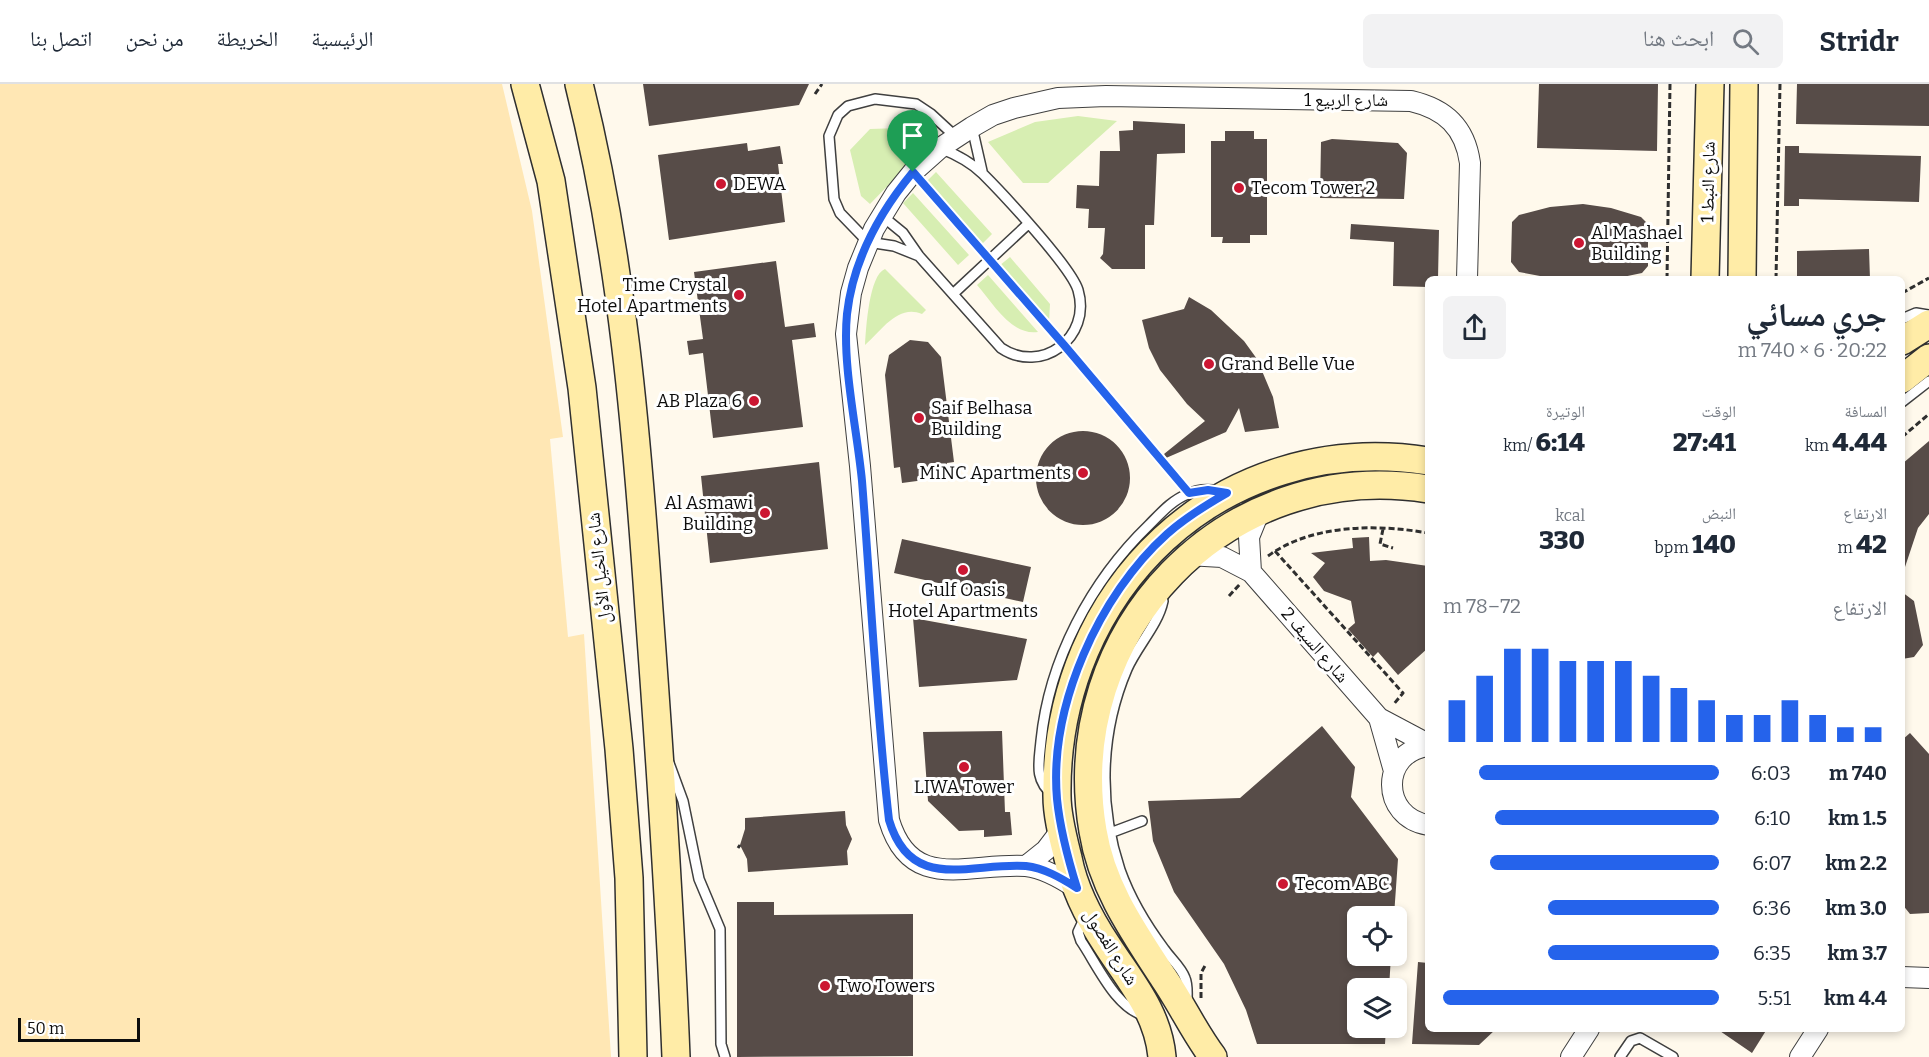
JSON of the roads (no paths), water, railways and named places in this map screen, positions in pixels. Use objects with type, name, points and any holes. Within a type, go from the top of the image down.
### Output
[{"type":"street","name":"شارع الخيل الأول","points":[[525,84],[551,181],[582,388],[619,749],[629,878],[633,1057]]},
{"type":"street","name":"شارع النبط 1","points":[[1705,276],[1710,84]]},
{"type":"street","name":"شارع النبط 1","points":[[1742,276],[1744,84]]},
{"type":"street","points":[[576,86],[589,128],[618,287],[631,393],[661,748],[676,1044],[688,1057]]},
{"type":"street","name":"شارع الربيع 1","points":[[1077,888],[1053,874],[1026,866],[948,870],[926,866],[902,848],[889,820],[859,451],[846,334],[851,293],[868,242],[881,215],[913,172],[956,137],[993,115],[1058,98],[1082,96],[1396,100],[1425,104],[1450,118],[1461,131],[1470,163],[1467,276]]},
{"type":"street","points":[[1905,339],[1929,324]]},
{"type":"street","points":[[1905,377],[1929,358]]},
{"type":"street","name":"شارع الفصول","points":[[1162,1057],[1154,1019],[1087,912],[1077,888],[1062,829],[1057,798],[1058,755],[1065,712],[1077,671],[1094,632],[1116,595],[1142,561],[1167,534],[1196,511],[1227,493],[1283,470],[1332,458],[1362,455],[1425,459]]},
{"type":"street","name":"شارع الفصول","points":[[1213,1057],[1186,1018],[1115,900],[1093,833],[1089,797],[1092,737],[1106,679],[1121,642],[1142,608],[1167,576],[1188,555],[1227,528],[1260,510],[1298,496],[1345,487],[1393,486],[1425,489]]},
{"type":"street","points":[[1251,572],[1249,537],[1260,510]]},
{"type":"street","name":"شارع السيف 2","points":[[1188,555],[1222,557],[1251,572],[1386,714],[1425,743]]},
{"type":"street","name":"شارع السيف 2","points":[[1386,714],[1394,771],[1391,788],[1396,804],[1409,819],[1425,824]]},
{"type":"street","points":[[1394,771],[1409,753],[1425,746]]},
{"type":"street","points":[[1026,866],[1046,850],[1062,829]]},
{"type":"street","points":[[629,878],[640,907],[646,938],[651,1057]]},
{"type":"street","points":[[1905,977],[1929,978]]},
{"type":"street","points":[[1571,1057],[1587,1032]]},
{"type":"street","points":[[1800,1057],[1816,1032]]},
{"type":"lane","points":[[881,215],[903,233],[919,256],[1001,348],[1010,354],[1020,357],[1042,357],[1064,345],[1077,324],[1081,304],[1070,273],[982,173],[956,137],[931,114],[907,102],[861,101],[848,106],[838,115],[828,136],[834,199],[845,219],[868,242],[894,246],[919,256]]},
{"type":"lane","points":[[956,137],[963,159],[982,173]]},
{"type":"lane","points":[[953,294],[1028,225]]},
{"type":"lane","points":[[1905,318],[1916,313],[1929,315]]},
{"type":"lane","points":[[1905,400],[1929,381]]},
{"type":"lane","points":[[1057,798],[1042,784],[1038,766],[1044,715],[1067,643],[1086,605],[1109,570],[1136,537],[1166,508],[1189,493],[1208,490],[1227,493]]},
{"type":"lane","points":[[1167,576],[1161,609],[1127,669],[1110,725],[1104,783],[1110,833],[1131,896],[1145,922],[1186,980],[1186,1018]]},
{"type":"lane","points":[[661,748],[679,787],[696,869],[720,929],[721,1044],[725,1057]]},
{"type":"lane","points":[[1110,833],[1142,821]]},
{"type":"lane","points":[[1620,1057],[1631,1041],[1640,1038],[1673,1057]]},
{"type":"place","name":"DEWA","points":[[721,184]]},
{"type":"place","name":"Tecom Tower 2","points":[[1239,188]]},
{"type":"place","name":"Al Mashael Building","points":[[1579,243]]},
{"type":"place","name":"Time Crystal Hotel Apartments","points":[[739,295]]},
{"type":"place","name":"Grand Belle Vue","points":[[1209,364]]},
{"type":"place","name":"AB Plaza 6","points":[[754,401]]},
{"type":"place","name":"Saif Belhasa Building","points":[[919,418]]},
{"type":"place","name":"MiNC Apartments","points":[[1083,473]]},
{"type":"place","name":"Al Asmawi Building","points":[[765,513]]},
{"type":"place","name":"Gulf Oasis Hotel Apartments","points":[[963,570]]},
{"type":"place","name":"LIWA Tower","points":[[964,767]]},
{"type":"place","name":"Tecom ABC","points":[[1283,884]]},
{"type":"place","name":"Two Towers","points":[[825,986]]}]
